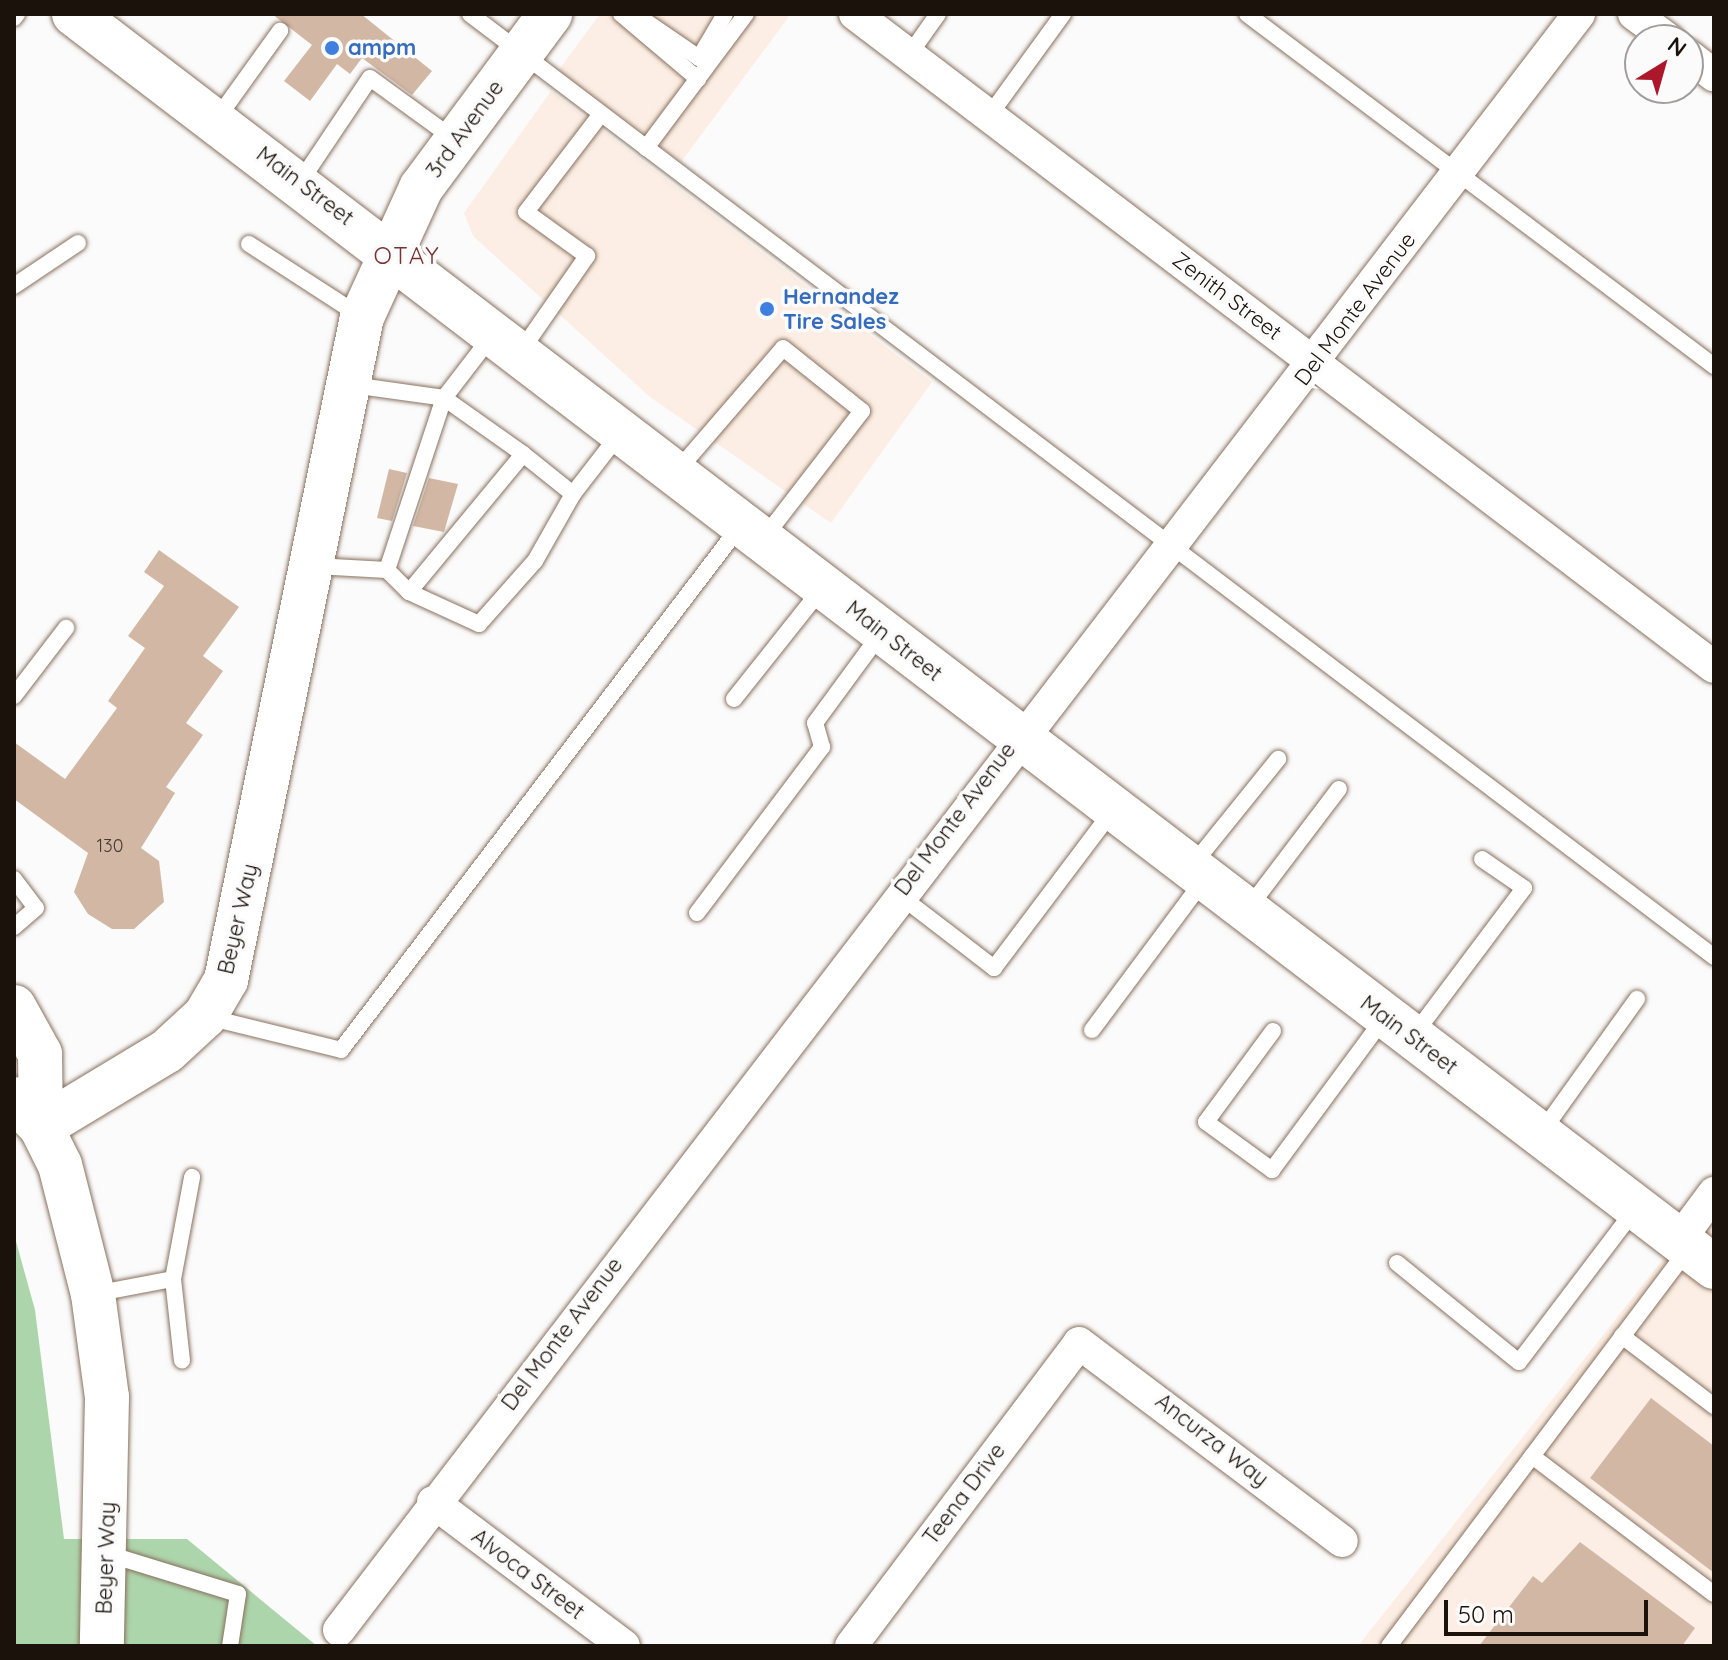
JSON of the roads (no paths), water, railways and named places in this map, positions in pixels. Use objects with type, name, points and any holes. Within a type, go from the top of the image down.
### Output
[{"type":"main road","name":"Main Street","points":[[74,14],[388,248],[1018,737],[1694,1252]]},
{"type":"main road","name":"3rd Avenue","points":[[388,248],[456,140],[550,14]]},
{"type":"main road","name":"Beyer Way","points":[[102,1646],[108,1554],[107,1397],[93,1294],[60,1165],[27,1113],[167,1051],[205,1016],[226,980],[239,933],[346,384],[362,317],[388,248]]},
{"type":"main road","points":[[14,1007],[40,1054],[27,1113]]},
{"type":"street","name":"Del Monte Avenue","points":[[339,1630],[433,1502],[1018,737],[1315,362],[1579,14]]},
{"type":"street","name":"Zenith Street","points":[[859,15],[1714,667]]},
{"type":"street","points":[[1694,1252],[1714,1193]]},
{"type":"street","name":"Ancurza Way","points":[[1079,1343],[1342,1541]]},
{"type":"street","name":"Teena Drive","points":[[851,1646],[1079,1343]]},
{"type":"street","name":"Alvoca Street","points":[[433,1502],[624,1646]]},
{"type":"lane","points":[[470,14],[1173,543],[1714,957]]},
{"type":"lane","points":[[621,14],[698,79]]},
{"type":"lane","points":[[635,14],[699,58],[725,14]]},
{"type":"lane","points":[[646,148],[746,14]]},
{"type":"lane","points":[[909,55],[938,14]]},
{"type":"lane","points":[[989,116],[1063,14]]},
{"type":"lane","points":[[1247,14],[1714,366]]},
{"type":"lane","points":[[216,120],[280,31]]},
{"type":"lane","points":[[300,182],[370,78],[456,140]]},
{"type":"lane","points":[[387,570],[444,398],[508,342],[587,256],[526,212],[601,114]]},
{"type":"lane","points":[[14,286],[78,243]]},
{"type":"lane","points":[[249,244],[362,317]]},
{"type":"lane","points":[[205,1016],[341,1050],[753,531],[862,411],[783,348],[676,472]]},
{"type":"lane","points":[[346,384],[444,398],[573,494]]},
{"type":"lane","points":[[309,566],[387,570],[409,592],[479,624],[535,561],[573,494],[622,430]]},
{"type":"lane","points":[[409,592],[523,454]]},
{"type":"lane","points":[[734,699],[824,586]]},
{"type":"lane","points":[[14,696],[66,628]]},
{"type":"lane","points":[[697,913],[822,747],[815,723],[882,631]]},
{"type":"lane","points":[[1092,1030],[1278,759]]},
{"type":"lane","points":[[1246,911],[1339,789]]},
{"type":"lane","points":[[898,894],[994,968],[1113,810]]},
{"type":"lane","points":[[1273,1031],[1206,1122],[1272,1170],[1524,888],[1482,859]]},
{"type":"lane","points":[[14,879],[36,908],[14,927]]},
{"type":"lane","points":[[1540,1135],[1637,999]]},
{"type":"lane","points":[[182,1361],[173,1279],[192,1177]]},
{"type":"lane","points":[[1397,1263],[1519,1362],[1636,1208]]},
{"type":"lane","points":[[1389,1646],[1622,1336],[1694,1252]]},
{"type":"lane","points":[[93,1294],[173,1279]]},
{"type":"lane","points":[[1622,1336],[1714,1406]]},
{"type":"lane","points":[[1532,1456],[1714,1594]]},
{"type":"lane","points":[[108,1554],[238,1594],[230,1646]]},
{"type":"place","name":"ampm","points":[[332,48]]},
{"type":"place","name":"Hernandez Tire Sales","points":[[767,309]]},
{"type":"district","name":"OTAY","points":[[407,256]]}]
